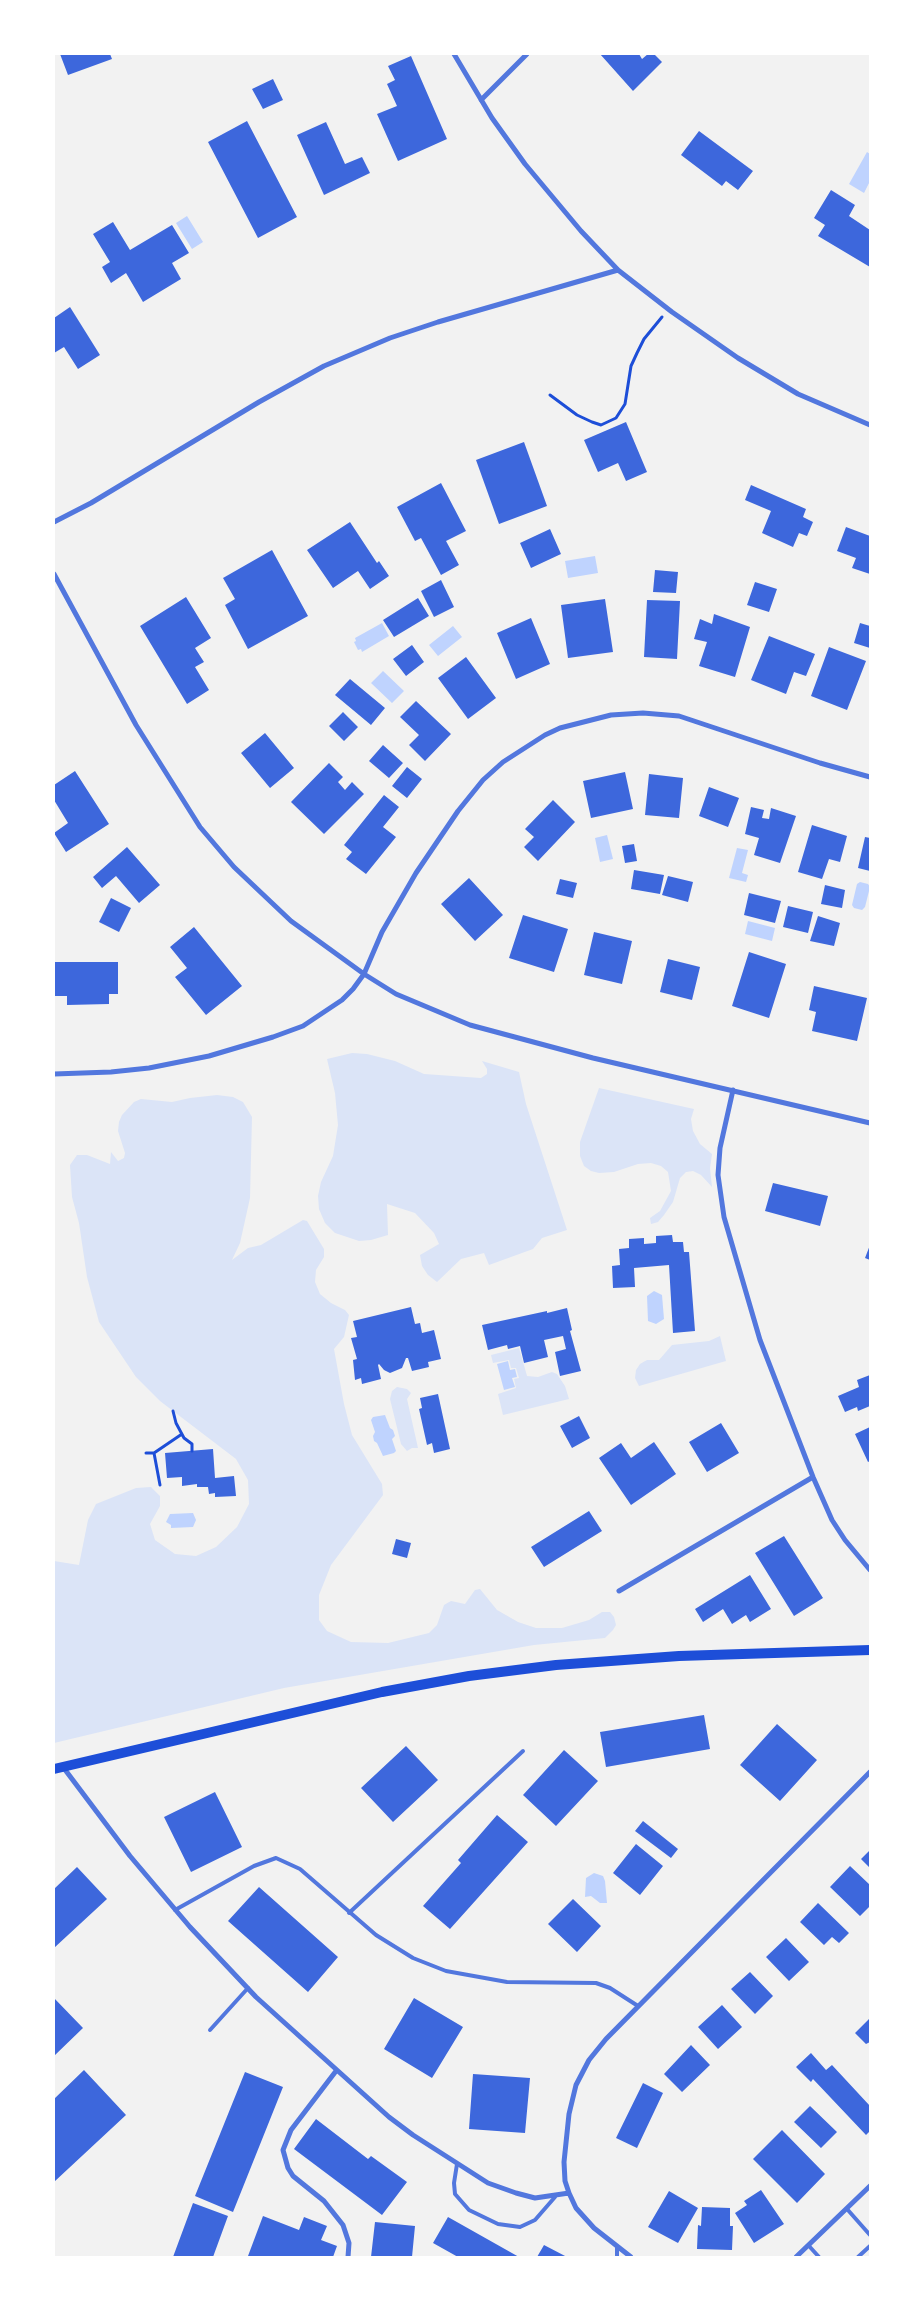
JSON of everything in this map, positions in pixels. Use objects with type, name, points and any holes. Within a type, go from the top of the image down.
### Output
[{"type":"main road","points":[[58,1768],[382,1692],[469,1676],[556,1666],[679,1656],[870,1650]]},
{"type":"street","points":[[454,54],[481,100],[526,164],[582,232],[618,270],[738,358],[779,383],[870,425]]},
{"type":"street","points":[[481,100],[527,54]]},
{"type":"street","points":[[54,522],[99,499],[259,402],[324,366],[390,338],[438,322],[618,270]]},
{"type":"street","points":[[54,574],[136,725],[200,827],[234,867],[278,909],[364,974],[396,994],[470,1025],[593,1058],[870,1123]]},
{"type":"street","points":[[54,1074],[111,1072],[178,1064],[273,1037],[303,1026],[342,1000],[364,974],[382,932],[416,873],[458,811],[483,780],[503,762],[545,735],[560,728],[610,715],[643,713],[679,716],[820,763],[870,777]]},
{"type":"street","points":[[734,1090],[720,1148],[718,1174],[724,1217],[760,1340],[813,1477],[832,1520],[845,1540],[870,1570]]},
{"type":"street","points":[[619,1591],[813,1477]]},
{"type":"street","points":[[58,1768],[175,1910],[248,1988],[336,2071],[397,2123],[488,2183],[536,2198],[568,2193]]},
{"type":"street","points":[[631,2257],[617,2247],[582,2215],[568,2193],[564,2162],[569,2114],[576,2085],[595,2053],[638,2006],[870,1772]]},
{"type":"street","points":[[336,2071],[291,2130],[283,2150],[288,2168],[293,2176],[324,2201],[342,2225],[349,2243],[348,2257]]},
{"type":"street","points":[[796,2257],[870,2186]]},
{"type":"lane","points":[[349,1913],[523,1751]]},
{"type":"lane","points":[[175,1910],[254,1866],[276,1858],[300,1868],[376,1935],[412,1958],[446,1971],[507,1982],[596,1983],[610,1988],[638,2006]]},
{"type":"lane","points":[[210,2030],[248,1988]]},
{"type":"lane","points":[[457,2164],[454,2183],[455,2194],[468,2210],[498,2224],[520,2227],[535,2220],[555,2196]]},
{"type":"lane","points":[[847,2209],[870,2235]]},
{"type":"lane","points":[[809,2246],[819,2257]]},
{"type":"lane","points":[[858,2257],[870,2246]]},
{"type":"lane","points":[[617,2247],[617,2257]]},
{"type":"path","points":[[550,395],[577,415],[592,422],[601,424],[616,418],[625,404],[631,366],[637,353],[644,339],[669,309]]},
{"type":"path","points":[[173,1411],[182,1434],[192,1444],[192,1451]]},
{"type":"path","points":[[146,1453],[154,1453],[182,1434]]},
{"type":"path","points":[[154,1453],[160,1485]]},
{"type":"shaded area","points":[[352,1053],[367,1054],[395,1061],[424,1074],[481,1078],[487,1074],[487,1069],[482,1061],[519,1072],[526,1104],[567,1230],[542,1238],[533,1249],[489,1265],[484,1253],[461,1259],[437,1282],[428,1275],[422,1266],[420,1255],[439,1244],[434,1233],[415,1213],[387,1204],[388,1235],[371,1240],[359,1241],[335,1233],[325,1223],[319,1209],[318,1196],[321,1182],[333,1156],[338,1125],[335,1093],[327,1059]]},
{"type":"shaded area","points":[[599,1088],[694,1109],[691,1119],[693,1131],[700,1144],[712,1154],[710,1168],[712,1187],[701,1175],[693,1171],[686,1172],[680,1178],[673,1202],[658,1222],[651,1224],[650,1218],[660,1211],[671,1191],[668,1172],[661,1166],[651,1163],[638,1164],[614,1172],[599,1173],[591,1171],[584,1166],[580,1156],[580,1142]]},
{"type":"shaded area","points":[[217,1095],[233,1097],[243,1102],[252,1117],[250,1198],[240,1243],[232,1260],[248,1248],[261,1245],[303,1220],[307,1221],[324,1249],[324,1257],[316,1270],[315,1282],[320,1294],[331,1303],[345,1310],[349,1315],[344,1337],[334,1349],[344,1404],[352,1435],[382,1484],[383,1495],[331,1565],[319,1595],[319,1620],[327,1631],[351,1642],[388,1643],[429,1633],[437,1625],[444,1605],[451,1601],[465,1604],[475,1590],[480,1589],[497,1610],[518,1622],[536,1628],[562,1628],[589,1620],[602,1612],[610,1612],[614,1617],[616,1625],[605,1638],[534,1645],[284,1688],[54,1743],[54,1561],[79,1565],[88,1520],[96,1504],[136,1488],[151,1487],[160,1496],[160,1506],[150,1524],[155,1540],[175,1554],[196,1556],[216,1547],[237,1527],[249,1504],[248,1480],[236,1459],[160,1401],[136,1377],[99,1322],[87,1277],[79,1223],[72,1197],[70,1165],[77,1155],[87,1155],[110,1164],[111,1152],[118,1161],[124,1158],[125,1153],[118,1131],[119,1122],[122,1115],[134,1102],[141,1099],[172,1102]]},
{"type":"shaded area","points":[[720,1336],[726,1361],[639,1386],[635,1378],[636,1370],[640,1364],[647,1360],[659,1360],[672,1345],[709,1341]]},
{"type":"shaded area","points":[[519,1348],[527,1376],[538,1377],[552,1372],[557,1374],[565,1386],[569,1399],[503,1415],[498,1394],[516,1388],[514,1379],[519,1378],[516,1368],[511,1368],[509,1360],[493,1363],[491,1355]]},
{"type":"shaded area","points":[[397,1387],[407,1389],[411,1393],[407,1399],[418,1448],[412,1448],[407,1451],[401,1444],[390,1399],[392,1391]]},
{"type":"water","points":[[867,152],[870,154],[870,181],[864,193],[849,184]]},
{"type":"water","points":[[187,216],[203,242],[192,249],[176,223]]},
{"type":"water","points":[[595,556],[598,573],[568,578],[565,561]]},
{"type":"water","points":[[382,623],[389,636],[362,652],[361,649],[358,650],[354,642],[356,641],[355,638]]},
{"type":"water","points":[[453,626],[462,637],[438,656],[429,645]]},
{"type":"water","points":[[383,671],[404,691],[392,703],[371,683]]},
{"type":"water","points":[[607,835],[613,859],[600,862],[595,838]]},
{"type":"water","points":[[737,848],[748,850],[742,873],[748,875],[746,882],[729,878]]},
{"type":"water","points":[[860,882],[868,884],[870,887],[865,907],[862,910],[854,908],[852,905],[857,884]]},
{"type":"water","points":[[748,921],[775,928],[772,941],[745,934]]},
{"type":"water","points":[[654,1291],[662,1295],[664,1319],[656,1324],[648,1321],[647,1296]]},
{"type":"water","points":[[508,1361],[510,1370],[515,1369],[517,1377],[512,1378],[515,1387],[504,1390],[497,1364]]},
{"type":"water","points":[[385,1415],[395,1436],[392,1439],[396,1451],[383,1456],[377,1443],[374,1441],[373,1436],[375,1432],[371,1420],[373,1417]]},
{"type":"water","points":[[193,1513],[196,1520],[193,1527],[171,1528],[171,1525],[166,1522],[170,1514]]},
{"type":"water","points":[[594,1873],[603,1876],[607,1903],[600,1903],[591,1896],[585,1897],[586,1878]]},
{"type":"building","points":[[60,54],[110,54],[112,59],[68,75]]},
{"type":"building","points":[[600,54],[639,54],[642,59],[648,54],[654,54],[662,62],[633,91]]},
{"type":"building","points":[[411,56],[447,139],[398,161],[377,114],[397,106],[387,84],[395,80],[388,66]]},
{"type":"building","points":[[273,79],[283,100],[263,109],[252,89]]},
{"type":"building","points":[[247,121],[297,217],[258,238],[208,142]]},
{"type":"building","points":[[326,122],[345,164],[362,157],[370,173],[324,195],[297,135]]},
{"type":"building","points":[[699,131],[753,171],[738,190],[726,181],[722,186],[681,155]]},
{"type":"building","points":[[831,190],[855,205],[849,216],[870,230],[870,267],[818,236],[825,225],[814,218]]},
{"type":"building","points":[[113,222],[130,250],[172,225],[189,253],[172,263],[181,279],[143,302],[126,273],[111,283],[102,267],[110,262],[93,234]]},
{"type":"building","points":[[70,307],[100,355],[78,369],[64,347],[54,353],[54,318]]},
{"type":"building","points":[[626,422],[647,472],[626,481],[618,463],[598,472],[584,440]]},
{"type":"building","points":[[524,442],[547,506],[499,524],[476,460]]},
{"type":"building","points":[[441,483],[466,531],[446,541],[459,565],[441,575],[421,538],[415,541],[397,507]]},
{"type":"building","points":[[751,485],[806,509],[803,517],[813,522],[807,536],[799,533],[793,547],[762,533],[771,511],[745,500]]},
{"type":"building","points":[[350,522],[377,563],[379,561],[389,576],[370,589],[358,571],[333,588],[307,550]]},
{"type":"building","points":[[846,527],[870,536],[870,574],[852,568],[856,558],[837,551]]},
{"type":"building","points":[[550,529],[561,554],[531,568],[520,543]]},
{"type":"building","points":[[272,550],[308,616],[248,649],[225,605],[235,599],[223,578]]},
{"type":"building","points":[[655,570],[678,572],[676,593],[653,592]]},
{"type":"building","points":[[441,580],[454,607],[434,617],[421,591]]},
{"type":"building","points":[[755,582],[777,589],[769,612],[747,605]]},
{"type":"building","points":[[186,597],[211,638],[195,648],[204,662],[195,667],[209,690],[187,704],[140,626]]},
{"type":"building","points":[[418,598],[429,616],[394,637],[383,620]]},
{"type":"building","points":[[605,599],[613,652],[568,658],[561,605]]},
{"type":"building","points":[[647,600],[680,601],[677,659],[644,657]]},
{"type":"building","points":[[714,614],[750,627],[735,677],[699,666],[707,642],[694,639],[700,619],[712,624]]},
{"type":"building","points":[[531,618],[550,664],[516,679],[497,633]]},
{"type":"building","points":[[860,623],[870,626],[870,648],[854,643]]},
{"type":"building","points":[[769,636],[815,654],[806,676],[794,672],[786,694],[751,680]]},
{"type":"building","points":[[412,645],[424,662],[406,676],[393,659]]},
{"type":"building","points":[[829,647],[866,661],[847,710],[811,696]]},
{"type":"building","points":[[466,657],[496,698],[468,719],[438,678]]},
{"type":"building","points":[[350,679],[385,708],[371,725],[335,695]]},
{"type":"building","points":[[416,701],[451,734],[425,761],[409,745],[419,735],[400,717]]},
{"type":"building","points":[[343,712],[358,727],[344,741],[329,726]]},
{"type":"building","points":[[265,733],[294,768],[270,788],[241,753]]},
{"type":"building","points":[[383,745],[403,763],[389,778],[369,761]]},
{"type":"building","points":[[329,763],[343,777],[338,782],[345,790],[352,782],[364,794],[324,834],[291,802]]},
{"type":"building","points":[[407,767],[422,779],[407,798],[392,786]]},
{"type":"building","points":[[75,771],[109,824],[66,852],[54,833],[68,823],[54,800],[54,785]]},
{"type":"building","points":[[625,772],[633,809],[591,818],[583,781]]},
{"type":"building","points":[[649,774],[683,778],[679,818],[645,815]]},
{"type":"building","points":[[709,787],[739,798],[728,827],[699,816]]},
{"type":"building","points":[[384,795],[399,807],[383,827],[396,837],[366,874],[346,859],[352,852],[344,845]]},
{"type":"building","points":[[553,800],[575,822],[538,861],[524,847],[534,837],[525,829]]},
{"type":"building","points":[[751,807],[764,810],[762,818],[769,819],[771,808],[796,816],[780,863],[754,855],[759,838],[745,834]]},
{"type":"building","points":[[812,825],[847,836],[840,862],[829,859],[822,879],[798,872]]},
{"type":"building","points":[[865,837],[870,838],[870,871],[858,868]]},
{"type":"building","points":[[634,844],[637,861],[625,863],[622,846]]},
{"type":"building","points":[[127,847],[160,885],[139,903],[116,876],[102,888],[93,877]]},
{"type":"building","points":[[634,870],[664,875],[660,894],[631,889]]},
{"type":"building","points":[[668,876],[693,882],[688,902],[662,895]]},
{"type":"building","points":[[469,878],[503,915],[475,941],[441,904]]},
{"type":"building","points":[[560,879],[577,883],[573,898],[556,894]]},
{"type":"building","points":[[825,885],[845,890],[842,908],[821,904]]},
{"type":"building","points":[[749,893],[781,901],[775,923],[744,915]]},
{"type":"building","points":[[111,898],[131,908],[119,932],[99,922]]},
{"type":"building","points":[[788,906],[813,912],[808,933],[783,927]]},
{"type":"building","points":[[523,915],[568,929],[554,972],[509,958]]},
{"type":"building","points":[[818,916],[840,923],[834,946],[810,941]]},
{"type":"building","points":[[194,927],[242,986],[206,1015],[175,977],[187,968],[170,947]]},
{"type":"building","points":[[594,932],[632,941],[622,984],[584,975]]},
{"type":"building","points":[[749,952],[786,964],[769,1018],[732,1006]]},
{"type":"building","points":[[668,959],[700,967],[692,1000],[660,992]]},
{"type":"building","points":[[54,962],[118,962],[118,994],[109,994],[109,1004],[67,1005],[67,996],[54,996]]},
{"type":"building","points":[[814,986],[867,998],[857,1041],[812,1031],[816,1012],[809,1010]]},
{"type":"building","points":[[773,1183],[828,1196],[820,1226],[765,1211]]},
{"type":"building","points":[[672,1235],[673,1242],[683,1242],[684,1252],[689,1252],[695,1331],[673,1333],[669,1265],[634,1268],[635,1287],[613,1288],[612,1266],[620,1265],[619,1249],[629,1248],[629,1239],[644,1238],[644,1244],[656,1243],[656,1236]]},
{"type":"building","points":[[870,1245],[870,1260],[865,1258]]},
{"type":"building","points":[[411,1307],[415,1324],[420,1323],[422,1333],[434,1330],[441,1359],[428,1362],[429,1367],[412,1371],[408,1358],[406,1358],[402,1368],[390,1373],[379,1364],[381,1379],[362,1384],[361,1378],[355,1380],[353,1360],[357,1359],[351,1338],[357,1337],[353,1321]]},
{"type":"building","points":[[567,1308],[572,1330],[570,1331],[581,1371],[560,1376],[555,1352],[566,1349],[563,1336],[544,1340],[548,1357],[524,1363],[520,1346],[508,1349],[507,1345],[488,1350],[482,1325]]},
{"type":"building","points":[[870,1375],[870,1406],[858,1411],[857,1407],[845,1412],[838,1396],[859,1387],[857,1380]]},
{"type":"building","points":[[438,1394],[450,1449],[434,1453],[432,1443],[427,1445],[419,1409],[422,1408],[420,1398]]},
{"type":"building","points":[[579,1416],[590,1438],[572,1448],[560,1426]]},
{"type":"building","points":[[721,1423],[739,1453],[707,1472],[689,1442]]},
{"type":"building","points":[[870,1427],[870,1461],[868,1462],[855,1434]]},
{"type":"building","points":[[654,1442],[676,1474],[631,1505],[599,1458],[621,1443],[631,1458]]},
{"type":"building","points":[[213,1449],[215,1478],[234,1476],[236,1496],[215,1497],[215,1493],[209,1494],[208,1487],[197,1487],[197,1484],[182,1486],[182,1477],[167,1478],[165,1453]]},
{"type":"building","points":[[589,1511],[602,1531],[544,1567],[531,1547]]},
{"type":"building","points":[[784,1536],[823,1598],[794,1616],[755,1553]]},
{"type":"building","points":[[396,1539],[411,1543],[407,1558],[392,1554]]},
{"type":"building","points":[[750,1575],[771,1609],[750,1622],[746,1615],[732,1624],[723,1609],[703,1622],[695,1609]]},
{"type":"building","points":[[704,1715],[710,1749],[606,1767],[600,1732]]},
{"type":"building","points":[[777,1724],[817,1760],[780,1801],[740,1765]]},
{"type":"building","points":[[406,1746],[438,1780],[393,1822],[361,1788]]},
{"type":"building","points":[[564,1750],[598,1781],[556,1826],[523,1795]]},
{"type":"building","points":[[215,1792],[242,1847],[191,1872],[164,1817]]},
{"type":"building","points":[[497,1815],[528,1842],[450,1929],[423,1906],[461,1863],[458,1860]]},
{"type":"building","points":[[643,1821],[678,1849],[671,1858],[635,1831]]},
{"type":"building","points":[[636,1844],[663,1866],[640,1895],[613,1873]]},
{"type":"building","points":[[870,1850],[870,1868],[861,1859]]},
{"type":"building","points":[[850,1866],[870,1885],[870,1906],[860,1916],[830,1887]]},
{"type":"building","points":[[77,1867],[107,1899],[54,1948],[54,1889]]},
{"type":"building","points":[[259,1887],[338,1957],[308,1992],[228,1921]]},
{"type":"building","points":[[573,1899],[601,1926],[577,1952],[548,1924]]},
{"type":"building","points":[[818,1903],[849,1933],[839,1943],[832,1937],[824,1945],[800,1922]]},
{"type":"building","points":[[786,1938],[809,1962],[789,1981],[766,1957]]},
{"type":"building","points":[[750,1972],[773,1996],[755,2014],[731,1989]]},
{"type":"building","points":[[54,1998],[83,2028],[54,2056]]},
{"type":"building","points":[[414,1998],[463,2027],[432,2078],[384,2049]]},
{"type":"building","points":[[722,2005],[742,2027],[718,2049],[698,2027]]},
{"type":"building","points":[[869,2019],[870,2042],[866,2044],[855,2033]]},
{"type":"building","points":[[691,2045],[710,2065],[682,2092],[664,2074]]},
{"type":"building","points":[[811,2053],[826,2070],[832,2065],[870,2106],[870,2131],[866,2135],[813,2079],[811,2082],[796,2067]]},
{"type":"building","points":[[84,2070],[126,2115],[54,2182],[54,2099]]},
{"type":"building","points":[[245,2072],[283,2087],[233,2212],[195,2196]]},
{"type":"building","points":[[473,2074],[530,2078],[525,2133],[469,2129]]},
{"type":"building","points":[[643,2083],[663,2093],[637,2148],[616,2138]]},
{"type":"building","points":[[810,2106],[837,2132],[821,2148],[794,2122]]},
{"type":"building","points":[[316,2119],[368,2159],[371,2156],[407,2182],[382,2215],[294,2149]]},
{"type":"building","points":[[782,2130],[825,2174],[797,2203],[753,2159]]},
{"type":"building","points":[[761,2190],[784,2224],[754,2243],[735,2213],[747,2205],[744,2201]]},
{"type":"building","points":[[669,2191],[698,2208],[678,2243],[648,2227]]},
{"type":"building","points":[[193,2203],[228,2216],[213,2257],[173,2257]]},
{"type":"building","points":[[702,2207],[730,2208],[730,2226],[733,2226],[732,2250],[697,2249],[698,2225],[701,2226]]},
{"type":"building","points":[[263,2216],[299,2230],[304,2217],[327,2226],[321,2240],[337,2246],[333,2257],[248,2256]]},
{"type":"building","points":[[448,2217],[519,2257],[458,2257],[433,2243]]},
{"type":"building","points":[[375,2222],[415,2226],[412,2257],[371,2257]]},
{"type":"building","points":[[544,2245],[567,2257],[537,2257]]}]
